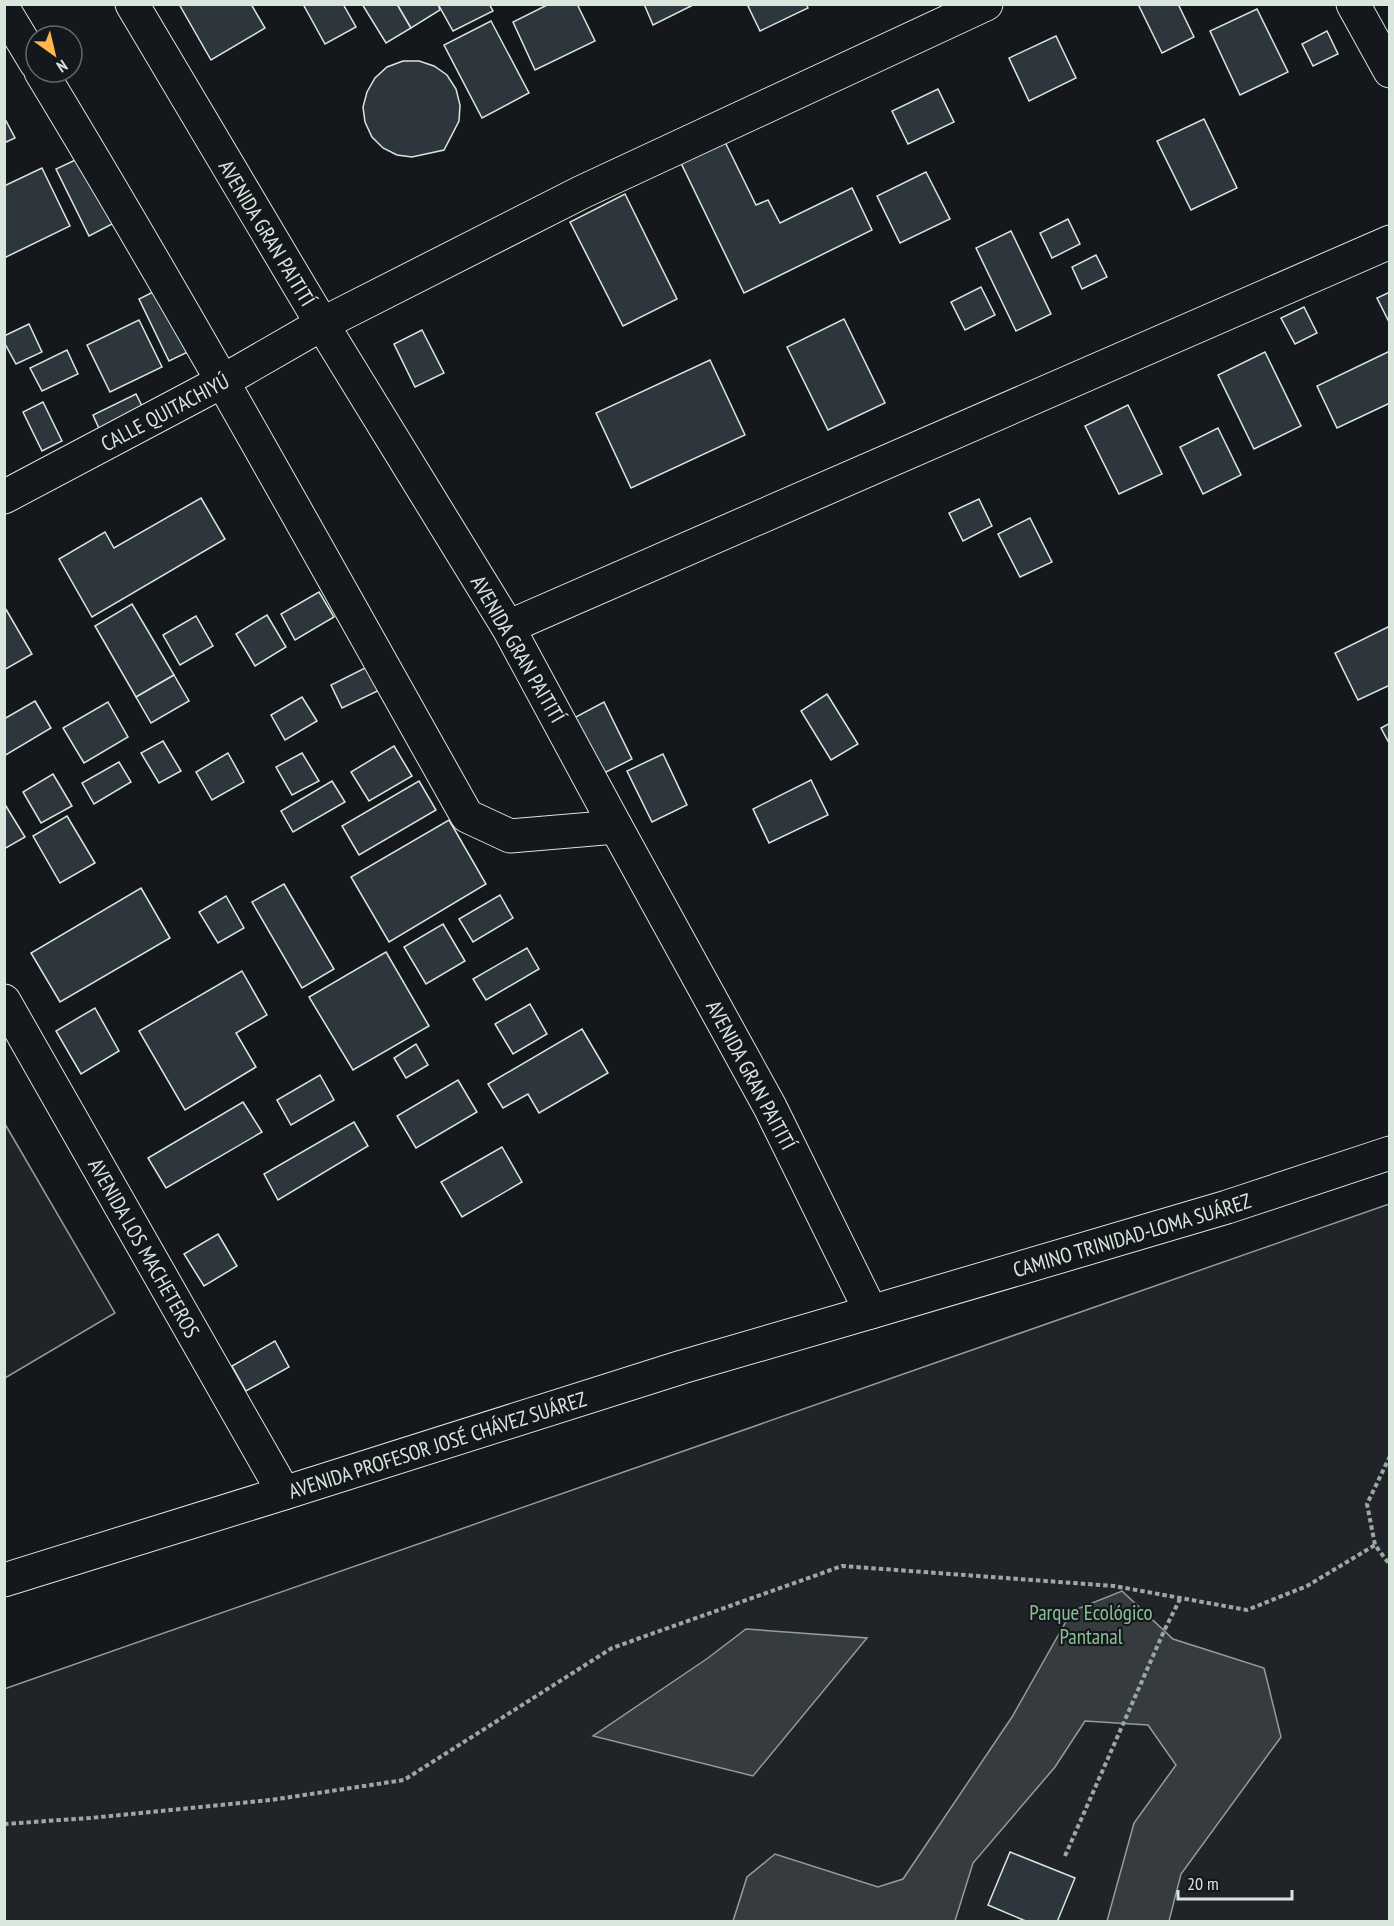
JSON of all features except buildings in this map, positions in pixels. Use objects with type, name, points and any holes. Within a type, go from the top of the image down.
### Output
[{"type":"street","name":"AVENIDA GRAN PAITITÍ","points":[[132,4],[322,324],[508,627],[770,1107],[871,1312]]},
{"type":"street","name":"CALLE QUITACHIYÚ","points":[[4,497],[223,381],[322,324],[582,192],[986,4]]},
{"type":"street","points":[[1353,4],[1389,70]]},
{"type":"street","points":[[8,22],[24,45]]},
{"type":"street","points":[[48,84],[223,381],[467,816],[510,836],[616,827]]},
{"type":"street","points":[[508,627],[1389,242]]},
{"type":"street","name":"AVENIDA LOS MACHETEROS","points":[[4,1001],[284,1494]]},
{"type":"street","name":"CAMINO TRINIDAD-LOMA SUÁREZ","points":[[871,1312],[1227,1207],[1389,1153]]},
{"type":"street","name":"AVENIDA PROFESOR JOSÉ CHÁVEZ SUÁREZ","points":[[4,1580],[284,1494],[682,1367],[871,1312]]},
{"type":"path","points":[[1389,1456],[1367,1504],[1375,1545],[1389,1564]]},
{"type":"path","points":[[4,1824],[271,1800],[404,1780],[612,1648],[842,1566],[1114,1586],[1247,1610],[1307,1586],[1375,1545]]},
{"type":"path","points":[[1065,1856],[1180,1599]]},
{"type":"green space","points":[[5,1124],[115,1313],[4,1378]]},
{"type":"green space","name":"Parque Ecológico Pantanal","points":[[1389,1204],[1389,1921],[5,1921],[4,1689]]},
{"type":"shaded area","points":[[1122,1591],[1173,1639],[1264,1668],[1281,1737],[1181,1874],[1169,1921],[1107,1921],[1134,1823],[1176,1765],[1148,1725],[1085,1721],[1055,1767],[973,1863],[955,1921],[733,1921],[747,1877],[775,1854],[878,1887],[903,1879],[1012,1717],[1072,1611]]},
{"type":"shaded area","points":[[746,1629],[867,1638],[753,1776],[593,1736],[708,1658]]}]
